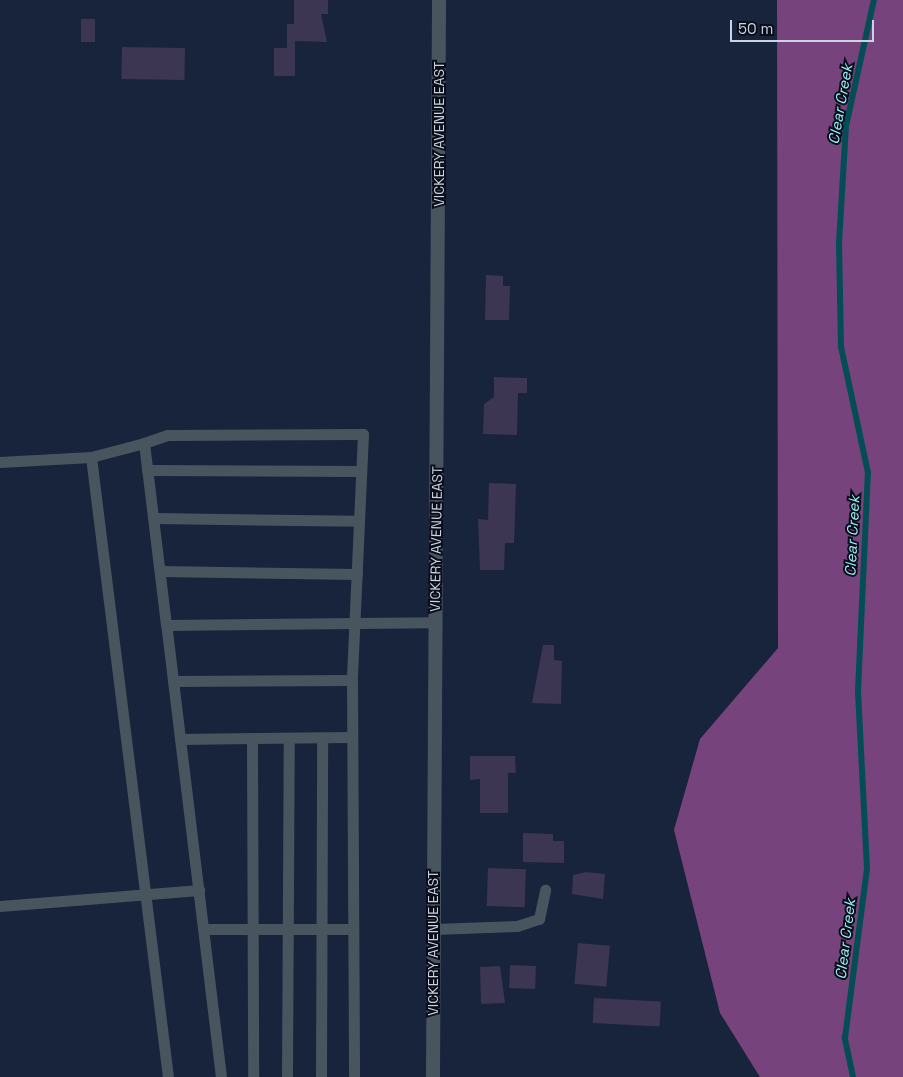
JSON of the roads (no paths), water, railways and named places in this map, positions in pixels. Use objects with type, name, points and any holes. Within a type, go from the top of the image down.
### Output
[{"type":"street","name":"VICKERY AVENUE EAST","points":[[433,1077],[439,0]]},
{"type":"lane","points":[[0,462],[91,457],[167,435],[363,434],[352,680],[354,1077]]},
{"type":"lane","points":[[144,443],[221,1077]]},
{"type":"lane","points":[[91,457],[148,894],[168,1077]]},
{"type":"lane","points":[[147,470],[361,471]]},
{"type":"lane","points":[[154,518],[359,521]]},
{"type":"lane","points":[[160,571],[357,574]]},
{"type":"lane","points":[[166,625],[435,622]]},
{"type":"lane","points":[[173,682],[352,680]]},
{"type":"lane","points":[[180,738],[352,737]]},
{"type":"lane","points":[[252,738],[254,1077]]},
{"type":"lane","points":[[287,1077],[289,929],[288,738]]},
{"type":"lane","points":[[321,1077],[319,929],[322,738]]},
{"type":"lane","points":[[0,906],[199,890]]},
{"type":"lane","points":[[434,929],[516,926],[539,919],[545,890]]},
{"type":"lane","points":[[204,929],[354,929]]},
{"type":"waterway","name":"Clear Creek","points":[[853,1077],[845,1038],[867,869],[858,691],[868,473],[841,347],[839,243],[846,126],[874,0]]}]
